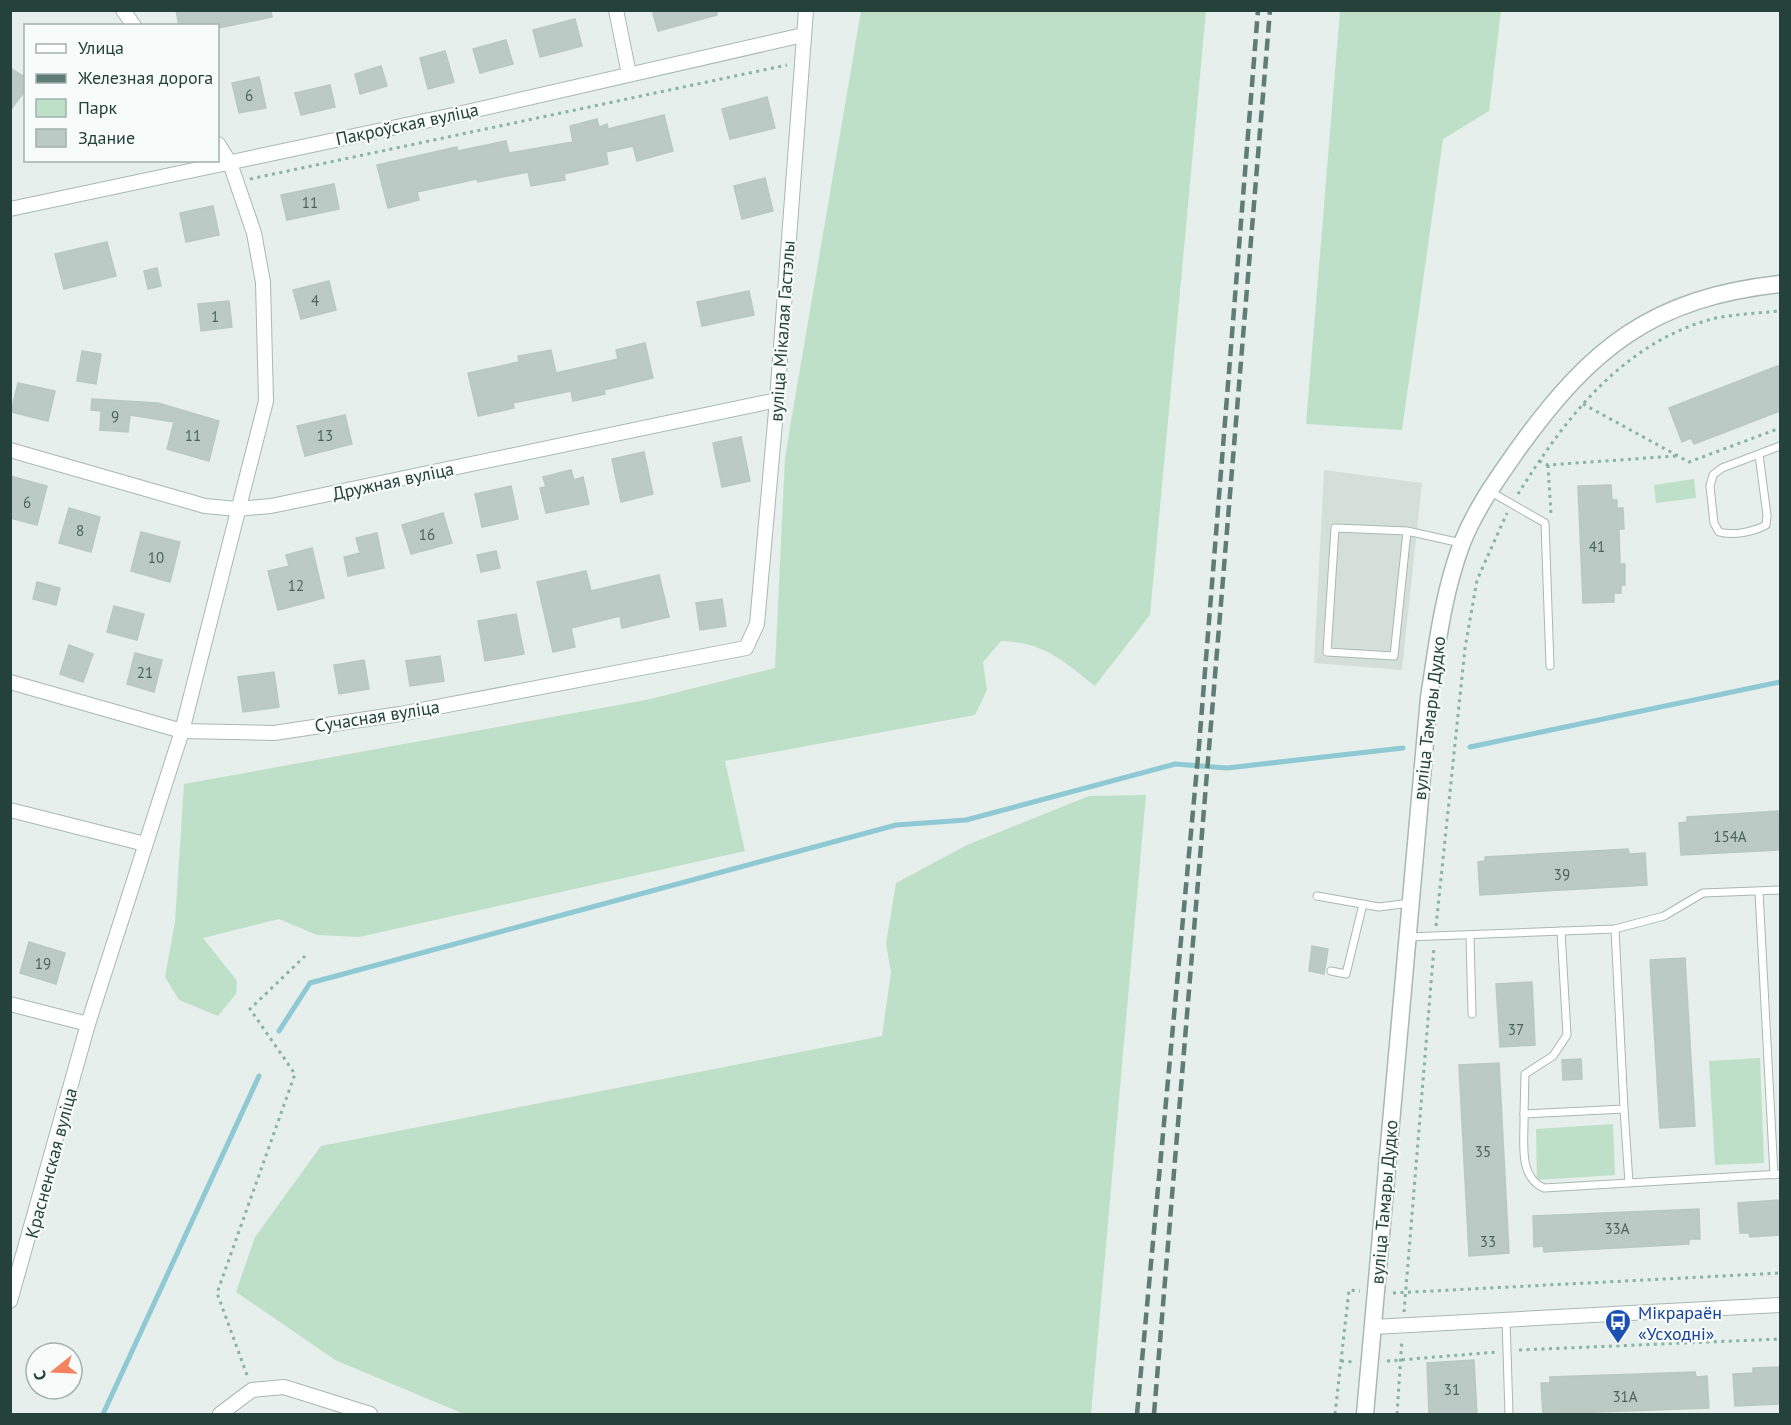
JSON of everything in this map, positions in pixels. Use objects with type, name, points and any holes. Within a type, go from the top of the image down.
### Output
[{"type":"street","points":[[123,10],[133,24]]},
{"type":"street","points":[[616,10],[629,74]]},
{"type":"street","name":"вуліца Мікалая Гастэлы","points":[[746,648],[757,624],[777,400],[806,10]]},
{"type":"street","name":"Пакроўская вуліца","points":[[10,209],[230,163],[803,35]]},
{"type":"street","name":"Красненская вуліца","points":[[10,1301],[16,1269],[88,1024],[182,731],[266,401],[263,282],[254,233],[230,163],[219,146]]},
{"type":"street","name":"вуліца Тамары Дудко","points":[[1365,1414],[1429,698],[1441,618],[1462,543],[1489,490],[1545,412],[1591,363],[1638,326],[1676,307],[1719,292],[1780,284]]},
{"type":"street","name":"Дружная вуліца","points":[[10,450],[205,506],[237,508],[271,506],[777,400]]},
{"type":"street","name":"Сучасная вуліца","points":[[10,682],[182,731],[274,733],[400,714],[746,648]]},
{"type":"street","points":[[10,810],[145,844]]},
{"type":"street","points":[[10,1004],[88,1024]]},
{"type":"street","points":[[1373,1327],[1780,1305]]},
{"type":"street","points":[[220,1414],[252,1390],[284,1387],[370,1414]]},
{"type":"lane","points":[[1759,454],[1767,515],[1766,525],[1758,529],[1728,535],[1719,532],[1714,523],[1710,486],[1713,475],[1722,468],[1780,446]]},
{"type":"lane","points":[[1489,490],[1545,523],[1550,666]]},
{"type":"lane","points":[[1407,531],[1394,656],[1327,652],[1335,528],[1407,531],[1462,543]]},
{"type":"lane","points":[[1407,937],[1615,928],[1664,916],[1703,894],[1780,890]]},
{"type":"lane","points":[[1561,931],[1567,1035],[1553,1056],[1525,1074],[1526,1174],[1534,1184],[1544,1188],[1777,1174],[1759,892]]},
{"type":"lane","points":[[1317,896],[1379,907],[1410,903]]},
{"type":"lane","points":[[1331,971],[1346,974],[1363,904]]},
{"type":"lane","points":[[1615,928],[1629,1184]]},
{"type":"lane","points":[[1470,936],[1472,1014]]},
{"type":"lane","points":[[1524,1114],[1624,1109]]},
{"type":"lane","points":[[1506,1320],[1509,1414]]},
{"type":"path","points":[[237,182],[801,62]]},
{"type":"path","points":[[1397,1414],[1403,1360],[1402,1325],[1407,1294],[1435,937],[1465,648],[1477,580],[1496,533],[1539,460],[1606,378],[1637,352],[1663,338],[1718,318],[1780,311]]},
{"type":"path","points":[[1583,404],[1689,462],[1780,428]]},
{"type":"path","points":[[1539,460],[1548,465],[1678,456]]},
{"type":"path","points":[[252,1390],[217,1293],[295,1074],[250,1009],[305,956]]},
{"type":"path","points":[[1335,1414],[1349,1290],[1407,1294],[1780,1273]]},
{"type":"path","points":[[1341,1361],[1370,1362],[1507,1351],[1780,1339]]},
{"type":"shaded area","points":[[1324,470],[1422,483],[1402,670],[1314,663]]},
{"type":"green space","points":[[861,11],[1206,11],[1150,615],[1095,686],[1042,649],[1017,642],[1001,641],[983,662],[987,690],[975,715],[725,761],[745,851],[359,937],[317,935],[279,919],[203,938],[237,981],[236,994],[218,1016],[179,1000],[165,977],[175,922],[184,784],[646,700],[775,668],[785,457]]},
{"type":"green space","points":[[1340,11],[1501,11],[1489,111],[1443,139],[1402,430],[1306,424]]},
{"type":"green space","points":[[1694,479],[1696,498],[1656,503],[1654,485]]},
{"type":"green space","points":[[1146,795],[1091,1414],[464,1414],[335,1360],[236,1292],[255,1237],[321,1146],[882,1036],[891,972],[886,944],[896,883],[967,845],[1089,796]]},
{"type":"green space","points":[[1760,1058],[1764,1163],[1715,1165],[1709,1061]]},
{"type":"green space","points":[[1613,1124],[1615,1175],[1537,1180],[1536,1129]]},
{"type":"building","points":[[176,10],[271,10],[272,17],[219,28],[219,24],[179,24]]},
{"type":"building","points":[[652,10],[717,10],[717,15],[658,31]]},
{"type":"building","points":[[575,19],[582,46],[540,57],[533,30]]},
{"type":"building","points":[[506,40],[513,64],[480,73],[473,49]]},
{"type":"building","points":[[445,51],[454,82],[428,89],[420,58]]},
{"type":"building","points":[[381,66],[387,86],[360,94],[355,74]]},
{"type":"building","points":[[10,68],[24,77],[24,92],[10,111]]},
{"type":"building","points":[[259,77],[266,108],[239,113],[232,83]]},
{"type":"building","points":[[330,85],[335,107],[301,115],[295,93]]},
{"type":"building","points":[[767,97],[775,128],[730,139],[722,109]]},
{"type":"building","points":[[664,115],[673,151],[637,161],[633,146],[606,152],[608,164],[564,174],[565,180],[531,186],[528,172],[478,182],[477,179],[417,192],[419,200],[388,208],[377,165],[457,147],[458,151],[506,141],[509,153],[573,142],[570,126],[597,119],[599,127],[607,124],[608,129]]},
{"type":"building","points":[[765,178],[773,211],[742,219],[734,186]]},
{"type":"building","points":[[334,184],[339,209],[287,220],[281,195]]},
{"type":"building","points":[[213,206],[219,235],[186,242],[180,213]]},
{"type":"building","points":[[107,242],[116,276],[64,289],[55,254]]},
{"type":"building","points":[[157,268],[161,286],[148,289],[144,271]]},
{"type":"building","points":[[329,281],[336,310],[301,319],[293,290]]},
{"type":"building","points":[[749,291],[754,315],[702,326],[697,302]]},
{"type":"building","points":[[229,301],[232,327],[201,331],[198,304]]},
{"type":"building","points":[[645,343],[653,378],[604,390],[605,394],[573,401],[571,391],[513,403],[514,408],[478,416],[468,373],[519,362],[518,356],[551,350],[556,373],[618,359],[616,350]]},
{"type":"building","points":[[82,351],[101,354],[96,384],[77,381]]},
{"type":"building","points":[[1780,365],[1780,411],[1694,444],[1691,438],[1682,442],[1669,408]]},
{"type":"building","points":[[18,383],[55,391],[48,421],[11,412]]},
{"type":"building","points":[[92,399],[158,403],[219,421],[209,461],[167,449],[174,422],[130,415],[128,432],[100,430],[101,411],[91,410]]},
{"type":"building","points":[[345,415],[352,444],[305,456],[297,426]]},
{"type":"building","points":[[741,437],[750,481],[722,487],[713,443]]},
{"type":"building","points":[[644,452],[653,494],[621,502],[612,459]]},
{"type":"building","points":[[571,470],[574,480],[583,477],[589,504],[546,513],[540,488],[546,487],[543,477]]},
{"type":"building","points":[[10,476],[47,486],[37,525],[10,518]]},
{"type":"building","points":[[1611,485],[1612,500],[1617,500],[1617,508],[1623,508],[1624,529],[1619,529],[1620,564],[1625,564],[1625,585],[1621,585],[1621,593],[1614,593],[1614,602],[1583,603],[1578,486]]},
{"type":"building","points":[[511,486],[518,519],[482,527],[475,494]]},
{"type":"building","points":[[69,508],[100,517],[91,552],[59,543]]},
{"type":"building","points":[[443,513],[452,543],[411,554],[402,525]]},
{"type":"building","points":[[141,532],[180,542],[170,582],[131,571]]},
{"type":"building","points":[[377,533],[384,568],[348,576],[344,557],[360,553],[356,538]]},
{"type":"building","points":[[312,548],[324,598],[278,610],[268,571],[289,566],[286,555]]},
{"type":"building","points":[[496,551],[500,568],[481,572],[477,555]]},
{"type":"building","points":[[586,571],[591,591],[659,575],[669,617],[622,628],[620,616],[571,628],[575,647],[553,652],[537,582]]},
{"type":"building","points":[[37,582],[60,588],[56,605],[33,599]]},
{"type":"building","points":[[722,599],[726,626],[700,630],[696,603]]},
{"type":"building","points":[[114,606],[144,614],[137,640],[107,632]]},
{"type":"building","points":[[516,614],[524,654],[485,661],[478,621]]},
{"type":"building","points":[[69,645],[93,654],[83,682],[60,674]]},
{"type":"building","points":[[135,653],[162,660],[154,692],[127,684]]},
{"type":"building","points":[[440,656],[444,681],[410,686],[406,661]]},
{"type":"building","points":[[364,660],[369,689],[339,694],[334,665]]},
{"type":"building","points":[[274,672],[279,707],[243,712],[238,677]]},
{"type":"building","points":[[1778,811],[1780,850],[1681,855],[1679,823],[1687,822],[1687,817]]},
{"type":"building","points":[[1628,849],[1629,854],[1645,853],[1647,885],[1480,895],[1478,862],[1485,861],[1485,857]]},
{"type":"building","points":[[29,942],[65,953],[56,984],[20,973]]},
{"type":"building","points":[[1312,946],[1328,949],[1324,974],[1309,971]]},
{"type":"building","points":[[1685,958],[1695,1126],[1660,1128],[1650,960]]},
{"type":"building","points":[[1532,982],[1535,1045],[1500,1047],[1496,984]]},
{"type":"building","points":[[1581,1059],[1582,1079],[1563,1080],[1562,1060]]},
{"type":"building","points":[[1499,1063],[1509,1253],[1469,1256],[1459,1065]]},
{"type":"building","points":[[1780,1200],[1780,1235],[1750,1237],[1749,1233],[1740,1233],[1738,1203]]},
{"type":"building","points":[[1699,1209],[1700,1239],[1689,1239],[1689,1244],[1544,1252],[1543,1246],[1534,1247],[1533,1216]]},
{"type":"building","points":[[1474,1360],[1477,1414],[1429,1414],[1427,1363]]},
{"type":"building","points":[[1780,1367],[1780,1404],[1735,1406],[1733,1374],[1753,1373],[1753,1368]]},
{"type":"building","points":[[1695,1372],[1696,1377],[1707,1376],[1709,1408],[1543,1414],[1541,1383],[1550,1383],[1550,1377]]},
{"type":"waterway","points":[[1470,747],[1780,682]]},
{"type":"waterway","points":[[279,1031],[310,983],[896,825],[966,820],[1175,764],[1227,768],[1403,748]]},
{"type":"waterway","points":[[103,1414],[259,1076]]},
{"type":"railway","points":[[1137,1414],[1199,746],[1258,10]]},
{"type":"railway","points":[[1154,1414],[1270,10]]},
{"type":"place","name":"Мікрараён «Усходні»","points":[[1618,1345]]}]
